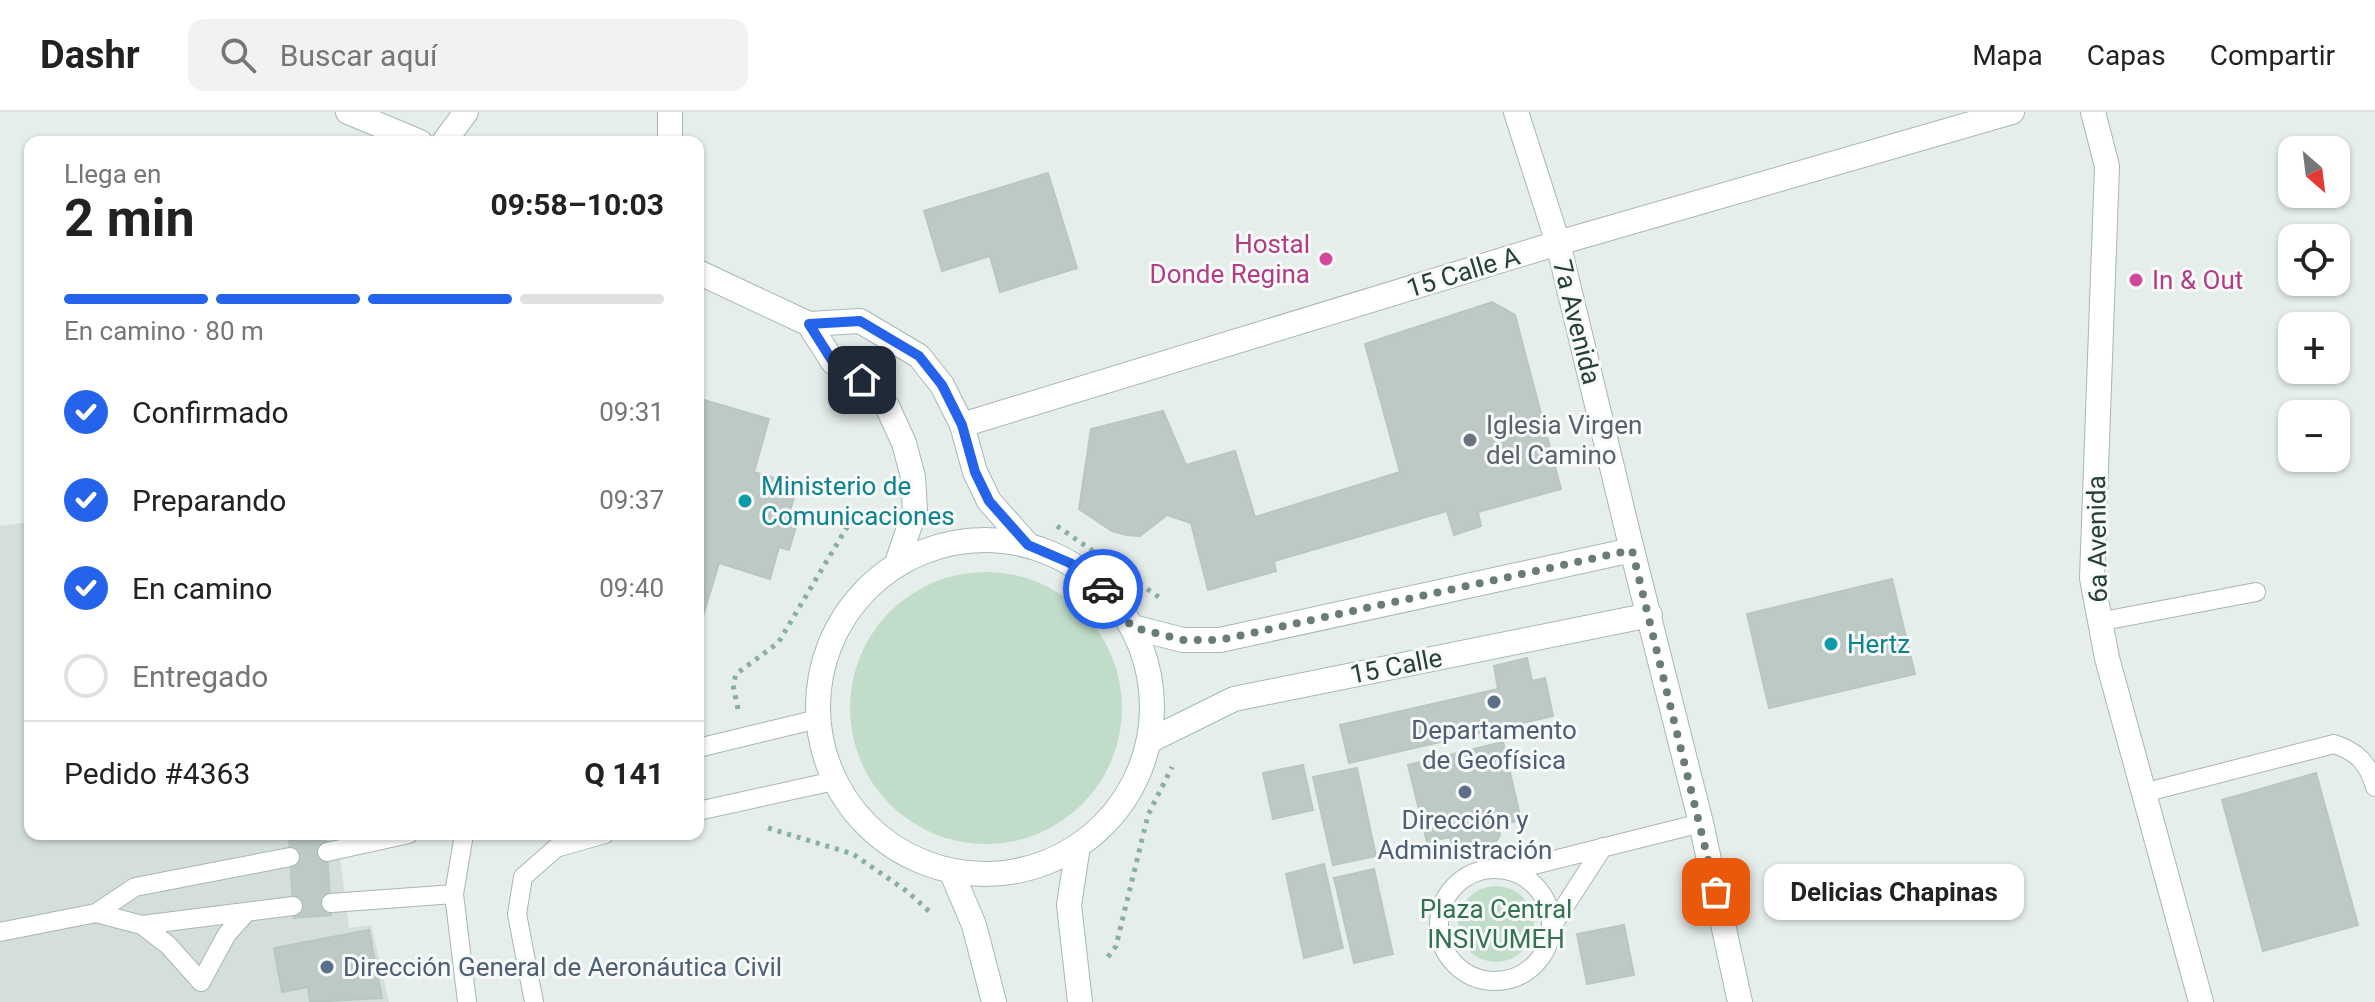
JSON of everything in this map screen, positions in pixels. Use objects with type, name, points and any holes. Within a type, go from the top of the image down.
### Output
[{"type":"street","points":[[348,112],[406,136]]},
{"type":"street","points":[[448,136],[466,112]]},
{"type":"street","points":[[670,112],[670,136]]},
{"type":"street","name":"7a Avenida","points":[[1516,112],[1558,243],[1701,823],[1740,1002]]},
{"type":"street","name":"15 Calle A","points":[[962,425],[1558,243],[2012,112]]},
{"type":"street","name":"6a Avenida","points":[[2093,112],[2107,166],[2092,578],[2098,622],[2201,1002]]},
{"type":"street","points":[[704,275],[809,324],[860,321],[919,356],[942,385],[962,425],[975,472],[989,501],[1028,545]]},
{"type":"street","points":[[809,324],[833,362],[862,380],[887,406],[904,443],[913,477],[915,510],[896,566]]},
{"type":"street","points":[[983,540],[1028,545],[1070,563],[1106,591],[1132,627],[1147,663],[1152,702],[1149,741],[1134,782],[1111,818],[1078,846],[1038,866],[995,875],[951,871],[894,849],[850,808],[834,781],[818,719],[820,674],[835,631],[862,595],[896,566],[938,547],[983,540]]},
{"type":"street","points":[[1132,627],[1183,640],[1220,640],[1632,550]]},
{"type":"street","name":"15 Calle","points":[[1149,741],[1234,699],[1650,615]]},
{"type":"street","points":[[1078,846],[1069,905],[1073,967],[1080,1002]]},
{"type":"street","points":[[951,871],[974,925],[994,1002]]},
{"type":"lane","points":[[2098,622],[2256,592]]},
{"type":"lane","points":[[704,747],[818,719]]},
{"type":"lane","points":[[2143,793],[2334,744],[2353,751],[2369,767],[2375,787]]},
{"type":"lane","points":[[704,810],[834,781]]},
{"type":"lane","points":[[1603,847],[1552,926],[1539,960],[1525,972],[1508,980],[1489,981],[1471,976],[1456,965],[1445,951],[1440,933],[1440,915],[1446,897],[1458,883],[1473,873],[1510,871],[1603,847],[1701,823]]},
{"type":"lane","points":[[327,852],[382,840]]},
{"type":"lane","points":[[463,840],[454,894],[467,1002]]},
{"type":"lane","points":[[534,1002],[517,914],[523,877],[556,848],[584,840]]},
{"type":"lane","points":[[0,932],[96,913],[135,887],[290,857]]},
{"type":"lane","points":[[1510,871],[1527,878],[1540,891],[1549,908],[1552,926]]},
{"type":"lane","points":[[331,903],[454,894]]},
{"type":"lane","points":[[96,913],[142,925],[293,906]]},
{"type":"lane","points":[[142,925],[174,951],[201,982],[227,934],[245,914]]},
{"type":"path","points":[[743,737],[733,685],[736,674],[778,643],[843,531],[859,519],[915,510]]},
{"type":"path","points":[[1055,525],[1167,604],[1183,640]]},
{"type":"path","points":[[1073,967],[1108,958],[1116,946],[1148,815],[1175,763]]},
{"type":"path","points":[[758,798],[763,823],[769,828],[853,854],[908,892],[936,917]]},
{"type":"shaded area","points":[[24,523],[24,840],[334,840],[339,851],[349,928],[371,925],[389,1002],[0,1002],[0,526]]},
{"type":"green space","points":[[986,572],[1025,578],[1050,588],[1082,612],[1099,633],[1111,656],[1119,682],[1122,708],[1116,747],[1106,772],[1082,804],[1061,821],[1038,833],[1012,841],[986,844],[947,838],[922,828],[890,804],[873,783],[861,760],[853,734],[850,708],[856,669],[866,644],[890,612],[911,595],[934,583],[960,575]]},
{"type":"green space","name":"Plaza Central INSIVUMEH","points":[[1504,886],[1517,892],[1528,903],[1534,924],[1532,939],[1517,956],[1504,962],[1488,962],[1475,956],[1460,939],[1458,916],[1464,903],[1481,888]]},
{"type":"building","points":[[1048,173],[1077,268],[1000,292],[990,256],[942,271],[924,211]]},
{"type":"building","name":"Iglesia Virgen del Camino","points":[[1492,302],[1515,315],[1561,489],[1478,512],[1481,526],[1454,535],[1447,511],[1274,561],[1276,571],[1208,590],[1191,523],[1167,515],[1140,536],[1126,535],[1112,531],[1079,509],[1091,429],[1163,411],[1186,465],[1235,451],[1255,517],[1400,472],[1365,344]]},
{"type":"building","name":"Ministerio de Comunicaciones","points":[[704,400],[769,419],[754,472],[798,485],[788,517],[798,520],[789,550],[779,547],[770,579],[719,563],[704,613]]},
{"type":"building","name":"Hertz","points":[[1892,579],[1915,674],[1769,708],[1747,614]]},
{"type":"building","name":"Departamento de Geofísica","points":[[1527,658],[1532,681],[1545,678],[1553,716],[1349,763],[1340,725],[1498,689],[1494,666]]},
{"type":"building","name":"Dirección y Administración","points":[[1503,742],[1521,820],[1498,826],[1500,835],[1491,850],[1466,856],[1452,846],[1450,837],[1427,842],[1408,765]]},
{"type":"building","points":[[1303,765],[1313,810],[1273,819],[1263,773]]},
{"type":"building","points":[[1357,768],[1376,856],[1333,865],[1313,777]]},
{"type":"building","points":[[2316,773],[2358,925],[2263,951],[2222,800]]},
{"type":"building","points":[[289,840],[326,840],[331,915],[294,918]]},
{"type":"building","points":[[1324,864],[1343,948],[1304,958],[1286,874]]},
{"type":"building","points":[[1374,869],[1393,954],[1354,963],[1334,878]]},
{"type":"building","points":[[1624,925],[1634,975],[1587,984],[1577,934]]},
{"type":"building","name":"Dirección General de Aeronáutica Civil","points":[[369,930],[382,998],[310,1002],[308,987],[282,992],[274,948]]},
{"type":"way so far","points":[[1103,589],[1132,627],[1183,640],[1220,640],[1632,550],[1716,892]]},
{"type":"place","name":"Hostal Donde Regina","points":[[1326,259]]},
{"type":"place","name":"In & Out","points":[[2136,280]]},
{"type":"place","name":"Iglesia Virgen del Camino","points":[[1470,440]]},
{"type":"place","name":"Ministerio de Comunicaciones","points":[[745,501]]},
{"type":"place","name":"Hertz","points":[[1831,644]]},
{"type":"place","name":"Departamento de Geofísica","points":[[1494,702]]},
{"type":"place","name":"Dirección y Administración","points":[[1465,792]]},
{"type":"place","name":"Delicias Chapinas","points":[[1716,892]]},
{"type":"place","name":"Dirección General de Aeronáutica Civil","points":[[327,967]]},
{"type":"route","points":[[862,380],[833,362],[809,324],[860,321],[919,356],[942,385],[962,425],[975,472],[989,501],[1028,545],[1070,563],[1103,589]]}]
